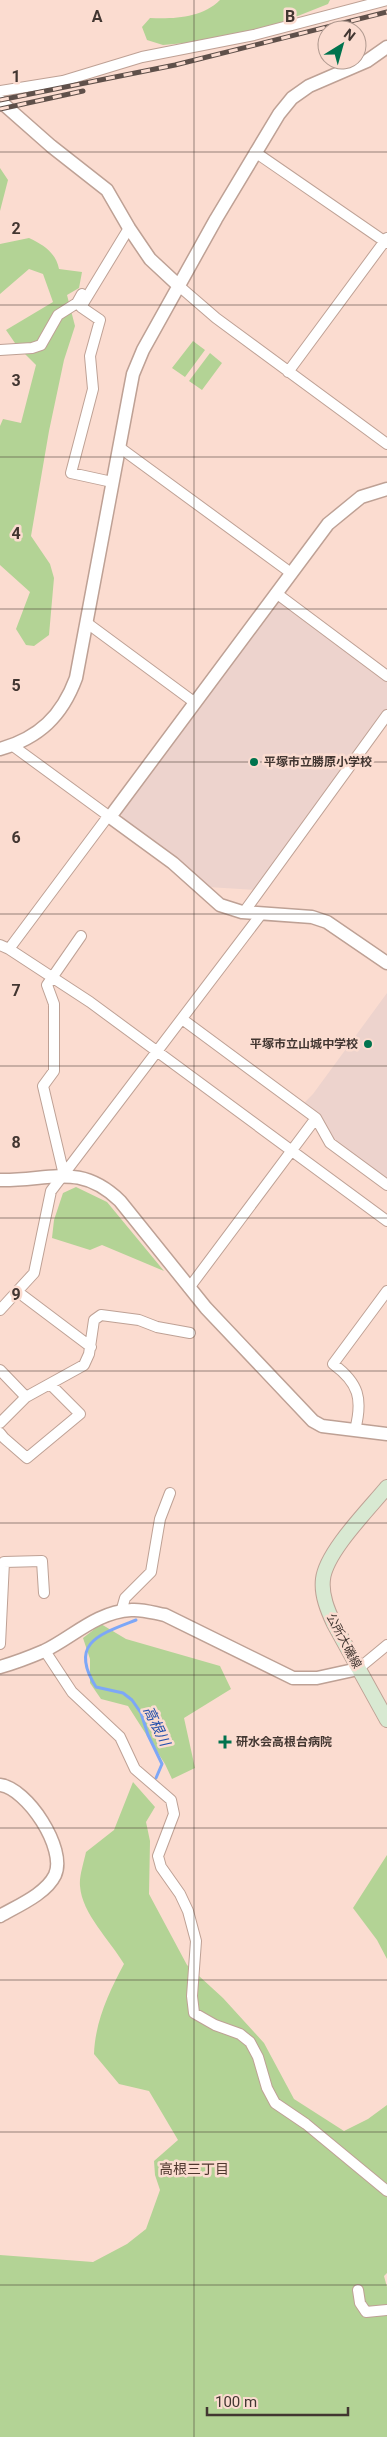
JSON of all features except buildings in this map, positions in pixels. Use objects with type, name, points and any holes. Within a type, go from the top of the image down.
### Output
[{"type":"main road","name":"公所大磯線","points":[[387,1487],[328,1561],[322,1581],[327,1610],[387,1720]]},
{"type":"street","points":[[0,91],[63,81],[142,57],[254,35],[387,0]]},
{"type":"street","points":[[0,749],[13,746],[39,732],[57,715],[68,699],[76,678],[133,374],[143,350],[255,152],[279,114],[292,98],[309,86],[367,61],[387,47]]},
{"type":"street","points":[[0,101],[52,146],[108,190],[129,228],[150,259],[179,286],[216,318],[387,444]]},
{"type":"street","points":[[255,152],[386,241],[288,372]]},
{"type":"street","points":[[112,482],[71,473],[93,389],[90,356],[100,320],[81,307],[129,228]]},
{"type":"street","points":[[0,350],[32,348],[41,345],[58,315],[77,303],[88,285],[100,277]]},
{"type":"street","points":[[119,447],[291,574]]},
{"type":"street","points":[[387,489],[372,492],[361,497],[328,524],[110,816],[4,947],[90,1002],[293,1149],[387,1221]]},
{"type":"street","points":[[276,593],[387,676]]},
{"type":"street","points":[[87,623],[194,702]]},
{"type":"street","points":[[244,912],[387,716]]},
{"type":"street","points":[[13,746],[173,863],[220,905],[230,910],[244,912],[312,917],[327,922],[385,958]]},
{"type":"street","points":[[0,1310],[34,1273],[52,1191],[262,913]]},
{"type":"street","points":[[64,1175],[43,1086],[54,1071],[54,1004],[47,985],[51,976],[81,936]]},
{"type":"street","points":[[182,1019],[316,1118],[330,1143],[387,1185]]},
{"type":"street","points":[[189,1288],[316,1118]]},
{"type":"street","points":[[0,1180],[64,1175],[92,1181],[108,1189],[120,1201],[189,1288],[236,1341],[313,1421],[322,1426],[387,1434]]},
{"type":"street","points":[[356,1430],[360,1400],[356,1388],[343,1371],[333,1364],[387,1290]]},
{"type":"street","points":[[18,1292],[91,1347]]},
{"type":"street","points":[[0,1423],[26,1397],[84,1365],[91,1347],[94,1320],[101,1315],[139,1320],[190,1333]]},
{"type":"street","points":[[0,1370],[26,1397]]},
{"type":"street","points":[[0,1433],[27,1458],[80,1414],[50,1384]]},
{"type":"street","points":[[120,1612],[125,1598],[151,1572],[160,1519],[170,1493]]},
{"type":"street","points":[[0,1644],[4,1562],[42,1561],[44,1593]]},
{"type":"street","points":[[0,1667],[45,1651],[82,1626],[120,1612],[146,1610],[165,1615],[293,1678],[316,1678],[358,1669],[387,1645]]},
{"type":"street","points":[[45,1651],[72,1692],[120,1737],[135,1769],[170,1800],[174,1814],[158,1856],[161,1868],[180,1894],[188,1911],[196,1941],[192,1996],[194,2013],[215,2025],[240,2034],[250,2042],[258,2057],[267,2088],[275,2103],[306,2124],[387,2191]]},
{"type":"street","points":[[0,1785],[12,1787],[33,1809],[55,1846],[57,1863],[54,1877],[49,1883],[0,1916]]},
{"type":"street","points":[[358,2290],[360,2303],[366,2312],[387,2310]]},
{"type":"shaded area","name":"平塚市立勝原小学校","points":[[277,602],[281,602],[387,681],[387,712],[256,890],[208,887],[170,853],[122,818],[121,812]]},
{"type":"shaded area","name":"平塚市立山城中学校","points":[[387,993],[387,1181],[334,1143],[323,1119],[303,1104],[313,1094]]},
{"type":"green space","points":[[220,0],[330,0],[328,4],[270,27],[196,42],[163,45],[147,40],[142,27],[150,18],[169,18],[196,14],[205,11]]},
{"type":"green space","points":[[0,168],[8,180],[0,211]]},
{"type":"green space","points":[[29,238],[52,254],[59,269],[82,272],[79,288],[67,295],[75,326],[64,360],[49,431],[31,536],[50,564],[54,578],[49,635],[34,646],[26,645],[16,629],[30,592],[0,565],[0,426],[3,419],[21,423],[36,365],[17,346],[6,330],[53,302],[43,274],[29,269],[0,294],[0,244]]},
{"type":"green space","points":[[193,341],[205,350],[185,377],[172,368]]},
{"type":"green space","points":[[210,353],[222,363],[202,390],[189,381]]},
{"type":"green space","points":[[76,1187],[107,1202],[164,1271],[102,1245],[90,1250],[52,1238],[54,1220],[63,1193]]},
{"type":"green space","points":[[101,1624],[126,1639],[220,1666],[231,1689],[184,1718],[195,1768],[172,1779],[165,1764],[128,1706],[101,1699],[90,1683],[90,1659],[83,1638]]},
{"type":"green space","points":[[133,1782],[155,1807],[146,1822],[150,1841],[149,1894],[187,1965],[223,1998],[264,2043],[294,2099],[344,2131],[368,2119],[387,2105],[387,2273],[384,2276],[387,2287],[387,2437],[0,2437],[0,2255],[93,2262],[127,2244],[146,2229],[160,2190],[155,2175],[154,2161],[178,2140],[149,2091],[119,2084],[94,2054],[100,2019],[113,1985],[124,1964],[91,1917],[82,1896],[80,1878],[86,1852],[114,1830]]},
{"type":"green space","points":[[387,1855],[387,1959],[377,1940],[353,1908]]},
{"type":"waterway","name":"高根川","points":[[136,1620],[111,1630],[92,1642],[87,1650],[85,1660],[88,1672],[96,1687],[123,1693],[132,1700],[141,1713],[148,1735],[162,1764],[156,1778]]},
{"type":"railway","points":[[0,100],[175,65],[387,12]]},
{"type":"railway","points":[[0,109],[83,91]]},
{"type":"place","name":"平塚市立勝原小学校","points":[[254,762]]},
{"type":"place","name":"平塚市立山城中学校","points":[[368,1044]]},
{"type":"place","name":"研水会高根台病院","points":[[225,1742]]},
{"type":"district","name":"高根三丁目","points":[[194,2169]]}]
